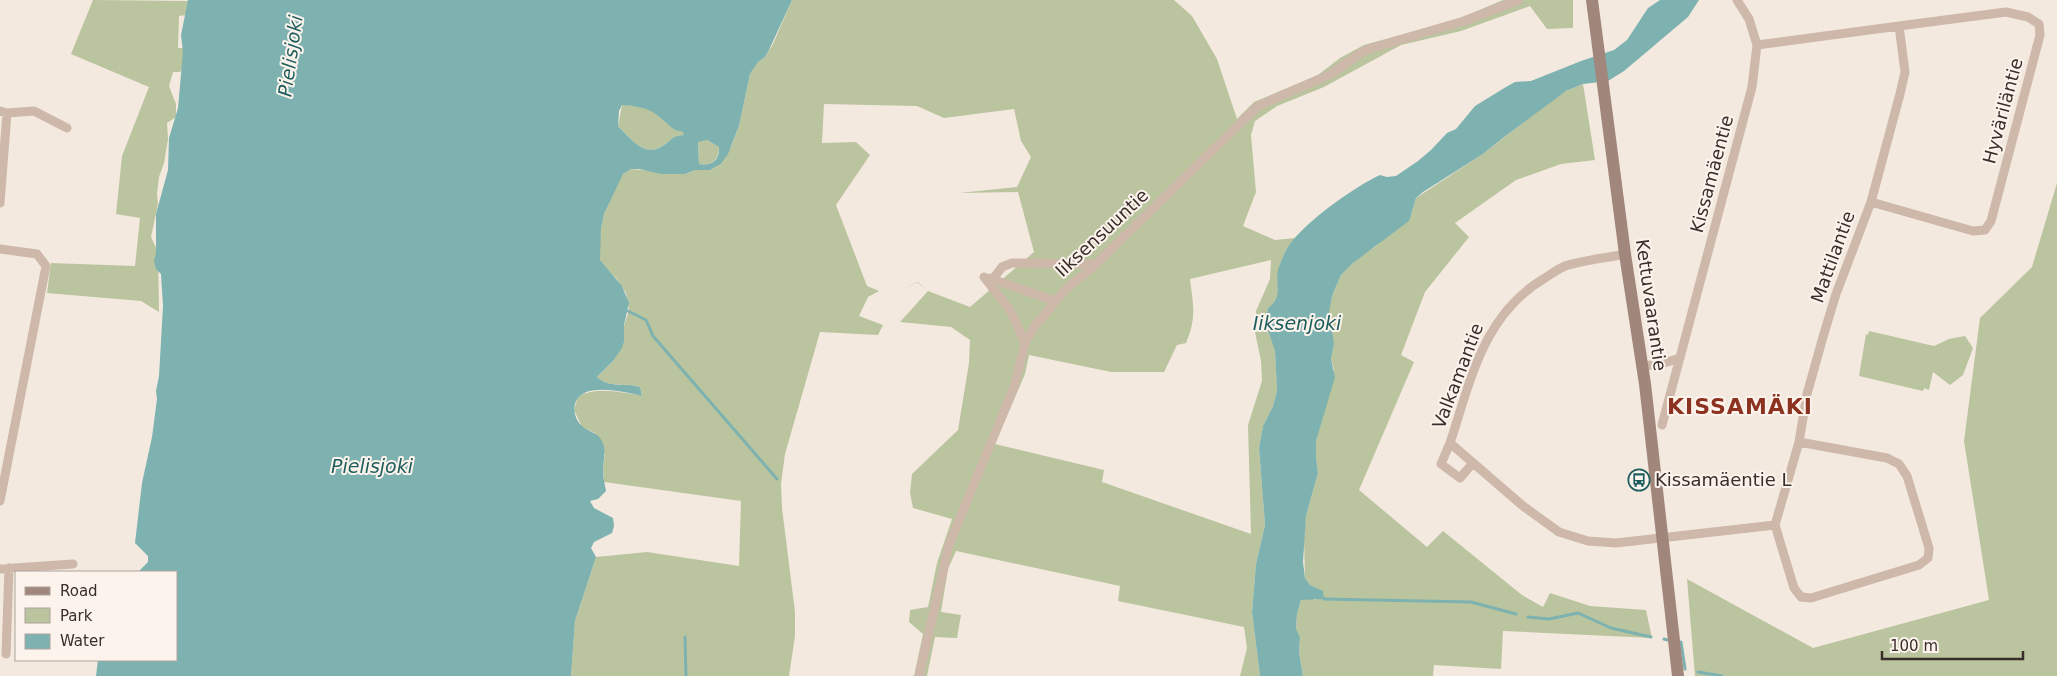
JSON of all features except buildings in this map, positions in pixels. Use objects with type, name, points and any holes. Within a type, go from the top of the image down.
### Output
[{"type":"street","name":"Iiksensuuntie","points":[[919,676],[949,545],[1014,387],[1026,343],[1034,326],[1065,290],[1096,264],[1258,106],[1331,74],[1362,52],[1464,21],[1519,0]]},
{"type":"street","name":"Kettuvaarantie","points":[[1592,0],[1625,254],[1642,366],[1678,676]]},
{"type":"street","name":"Kissamäentie","points":[[1662,426],[1752,86],[1757,45],[1749,19],[1737,0]]},
{"type":"street","name":"Hyväriläntie","points":[[1871,202],[1973,231],[1984,230],[1991,221],[2040,35],[2039,24],[2028,17],[2006,12],[1898,26]]},
{"type":"street","points":[[1757,45],[1898,26]]},
{"type":"street","name":"Mattilantie","points":[[1775,526],[1799,442],[1807,394],[1823,337],[1836,294],[1871,202],[1905,72],[1898,26]]},
{"type":"street","points":[[0,204],[4,112],[34,111],[67,128]]},
{"type":"street","points":[[0,249],[36,254],[46,266],[4,468],[0,501]]},
{"type":"street","name":"Valkamantie","points":[[1472,464],[1460,478],[1441,464],[1483,348],[1494,325],[1508,307],[1527,288],[1565,266],[1625,254]]},
{"type":"street","points":[[993,279],[1002,267],[1012,263],[1096,264]]},
{"type":"street","points":[[1026,343],[1010,310],[984,277],[1055,302]]},
{"type":"street","points":[[1642,366],[1661,364],[1680,358]]},
{"type":"street","points":[[1661,539],[1775,526],[1794,588],[1801,598],[1811,598],[1919,565],[1928,558],[1930,548],[1907,476],[1899,464],[1887,458],[1799,442]]},
{"type":"street","name":"Valkamantie","points":[[1450,443],[1522,506],[1559,532],[1588,541],[1616,543],[1661,539]]},
{"type":"street","points":[[6,654],[4,568],[73,564]]},
{"type":"green space","points":[[93,0],[188,1],[186,15],[179,16],[178,48],[185,48],[185,66],[180,72],[173,72],[169,86],[176,104],[176,117],[167,123],[168,139],[164,163],[159,177],[158,204],[151,237],[158,252],[159,312],[141,301],[47,293],[51,263],[135,266],[140,218],[116,214],[122,156],[149,87],[71,54]]},
{"type":"green space","points":[[792,0],[1174,0],[1192,16],[1217,59],[1237,119],[1254,102],[1318,75],[1340,58],[1364,45],[1458,19],[1503,0],[1573,0],[1573,28],[1547,29],[1530,6],[1461,31],[1401,45],[1324,87],[1277,106],[1255,121],[1251,135],[1256,192],[1243,226],[1275,240],[1295,238],[1286,250],[1280,264],[1278,296],[1275,303],[1268,308],[1265,322],[1275,350],[1277,391],[1273,406],[1263,426],[1259,448],[1265,525],[1256,564],[1252,612],[1260,676],[1240,676],[1247,648],[1244,627],[1118,601],[1120,586],[956,551],[948,569],[941,612],[961,615],[957,638],[935,637],[927,676],[914,676],[923,634],[909,622],[910,610],[928,607],[937,563],[952,519],[913,508],[910,493],[912,474],[958,430],[969,363],[970,340],[951,327],[900,322],[928,291],[970,307],[1034,252],[1018,192],[959,193],[1017,187],[1031,157],[1021,141],[1014,109],[944,118],[917,106],[824,104],[822,143],[856,142],[870,155],[836,205],[867,286],[879,291],[868,297],[859,316],[883,325],[878,335],[820,332],[785,454],[781,484],[782,508],[795,612],[795,636],[789,676],[571,676],[575,621],[596,557],[647,552],[739,566],[741,501],[604,482],[605,454],[595,433],[582,427],[574,410],[578,396],[594,391],[642,395],[640,387],[607,383],[597,377],[613,361],[629,310],[626,293],[600,260],[599,252],[604,214],[619,180],[623,174],[631,169],[685,174],[695,170],[710,170],[721,164],[731,147],[739,126],[750,74],[758,62],[765,57],[773,44]],"holes":[[[1271,260],[1270,279],[1256,311],[1255,332],[1261,361],[1262,381],[1248,425],[1251,534],[1102,482],[1104,470],[995,444],[1025,374],[1029,355],[1111,372],[1164,372],[1177,345],[1186,343],[1192,326],[1193,304],[1190,279]]]},
{"type":"green space","points":[[1583,84],[1595,160],[1561,164],[1516,180],[1455,223],[1469,237],[1425,292],[1401,355],[1414,362],[1359,490],[1427,547],[1443,531],[1522,595],[1543,607],[1550,593],[1590,606],[1646,610],[1652,638],[1503,631],[1501,669],[1434,665],[1433,676],[1303,676],[1299,652],[1300,637],[1296,630],[1297,614],[1301,600],[1309,598],[1316,600],[1316,588],[1310,585],[1305,578],[1304,539],[1306,516],[1318,473],[1316,441],[1334,369],[1331,359],[1334,344],[1328,310],[1341,275],[1359,257],[1375,247],[1411,214],[1416,198],[1483,154],[1551,101],[1566,91]]},
{"type":"green space","points":[[622,105],[650,110],[671,127],[684,132],[684,135],[674,137],[657,149],[645,149],[633,141],[618,126]]},
{"type":"green space","points":[[707,140],[719,147],[718,155],[711,163],[699,164],[698,141]]},
{"type":"green space","points":[[2057,183],[2057,676],[1695,676],[1687,579],[1813,648],[1989,600],[1964,441],[1980,318],[2032,267]]},
{"type":"green space","points":[[1869,331],[1934,346],[1949,339],[1965,336],[1973,348],[1963,375],[1950,385],[1933,372],[1929,390],[1924,388],[1923,391],[1859,376],[1866,334],[1868,335]]},
{"type":"water","name":"Pielisjoki","points":[[188,0],[792,0],[769,50],[750,74],[739,126],[728,154],[721,164],[710,170],[695,170],[685,174],[661,174],[631,169],[623,174],[604,214],[601,229],[600,260],[622,286],[629,303],[624,325],[622,348],[613,361],[597,377],[607,383],[640,387],[642,396],[625,392],[594,390],[586,392],[579,397],[574,407],[578,421],[583,427],[595,433],[602,441],[604,449],[603,474],[606,491],[598,499],[590,501],[594,508],[613,518],[614,526],[612,533],[594,542],[591,548],[596,557],[575,621],[571,676],[96,676],[98,661],[178,661],[178,571],[139,571],[148,562],[148,556],[135,543],[142,483],[152,437],[159,376],[163,306],[161,274],[156,269],[154,261],[156,253],[156,214],[168,170],[169,138],[178,108],[183,52],[181,35]],"holes":[[[622,105],[636,106],[649,110],[672,128],[683,132],[684,135],[674,137],[657,149],[651,150],[639,146],[618,126],[619,111]],[[707,140],[719,147],[717,159],[708,164],[699,164],[698,142]]]},
{"type":"water","name":"Iiksenjoki","points":[[1660,0],[1699,0],[1688,17],[1624,71],[1608,81],[1583,84],[1566,91],[1483,154],[1423,192],[1416,198],[1409,221],[1353,263],[1341,275],[1332,296],[1328,318],[1334,344],[1331,359],[1335,377],[1316,441],[1318,473],[1306,516],[1303,562],[1305,578],[1310,585],[1323,591],[1324,599],[1301,600],[1297,614],[1296,629],[1300,637],[1299,652],[1303,676],[1260,676],[1252,612],[1256,564],[1265,525],[1259,448],[1263,426],[1273,406],[1277,391],[1275,351],[1265,322],[1268,308],[1276,299],[1278,270],[1285,252],[1314,219],[1356,188],[1380,175],[1387,177],[1396,176],[1418,161],[1447,133],[1456,129],[1475,106],[1515,82],[1531,81],[1614,50],[1627,40],[1648,8]]},
{"type":"waterway","points":[[628,311],[646,320],[653,336],[777,479]]},
{"type":"waterway","points":[[1324,599],[1471,602],[1516,614]]},
{"type":"waterway","points":[[1528,617],[1549,619],[1578,613],[1611,628],[1651,637]]},
{"type":"waterway","points":[[685,637],[686,676]]},
{"type":"waterway","points":[[1681,642],[1685,669]]},
{"type":"waterway","points":[[1698,672],[1722,676]]},
{"type":"place","name":"Kissamäentie L","points":[[1639,480]]},
{"type":"district","name":"KISSAMÄKI","points":[[1740,406]]}]
